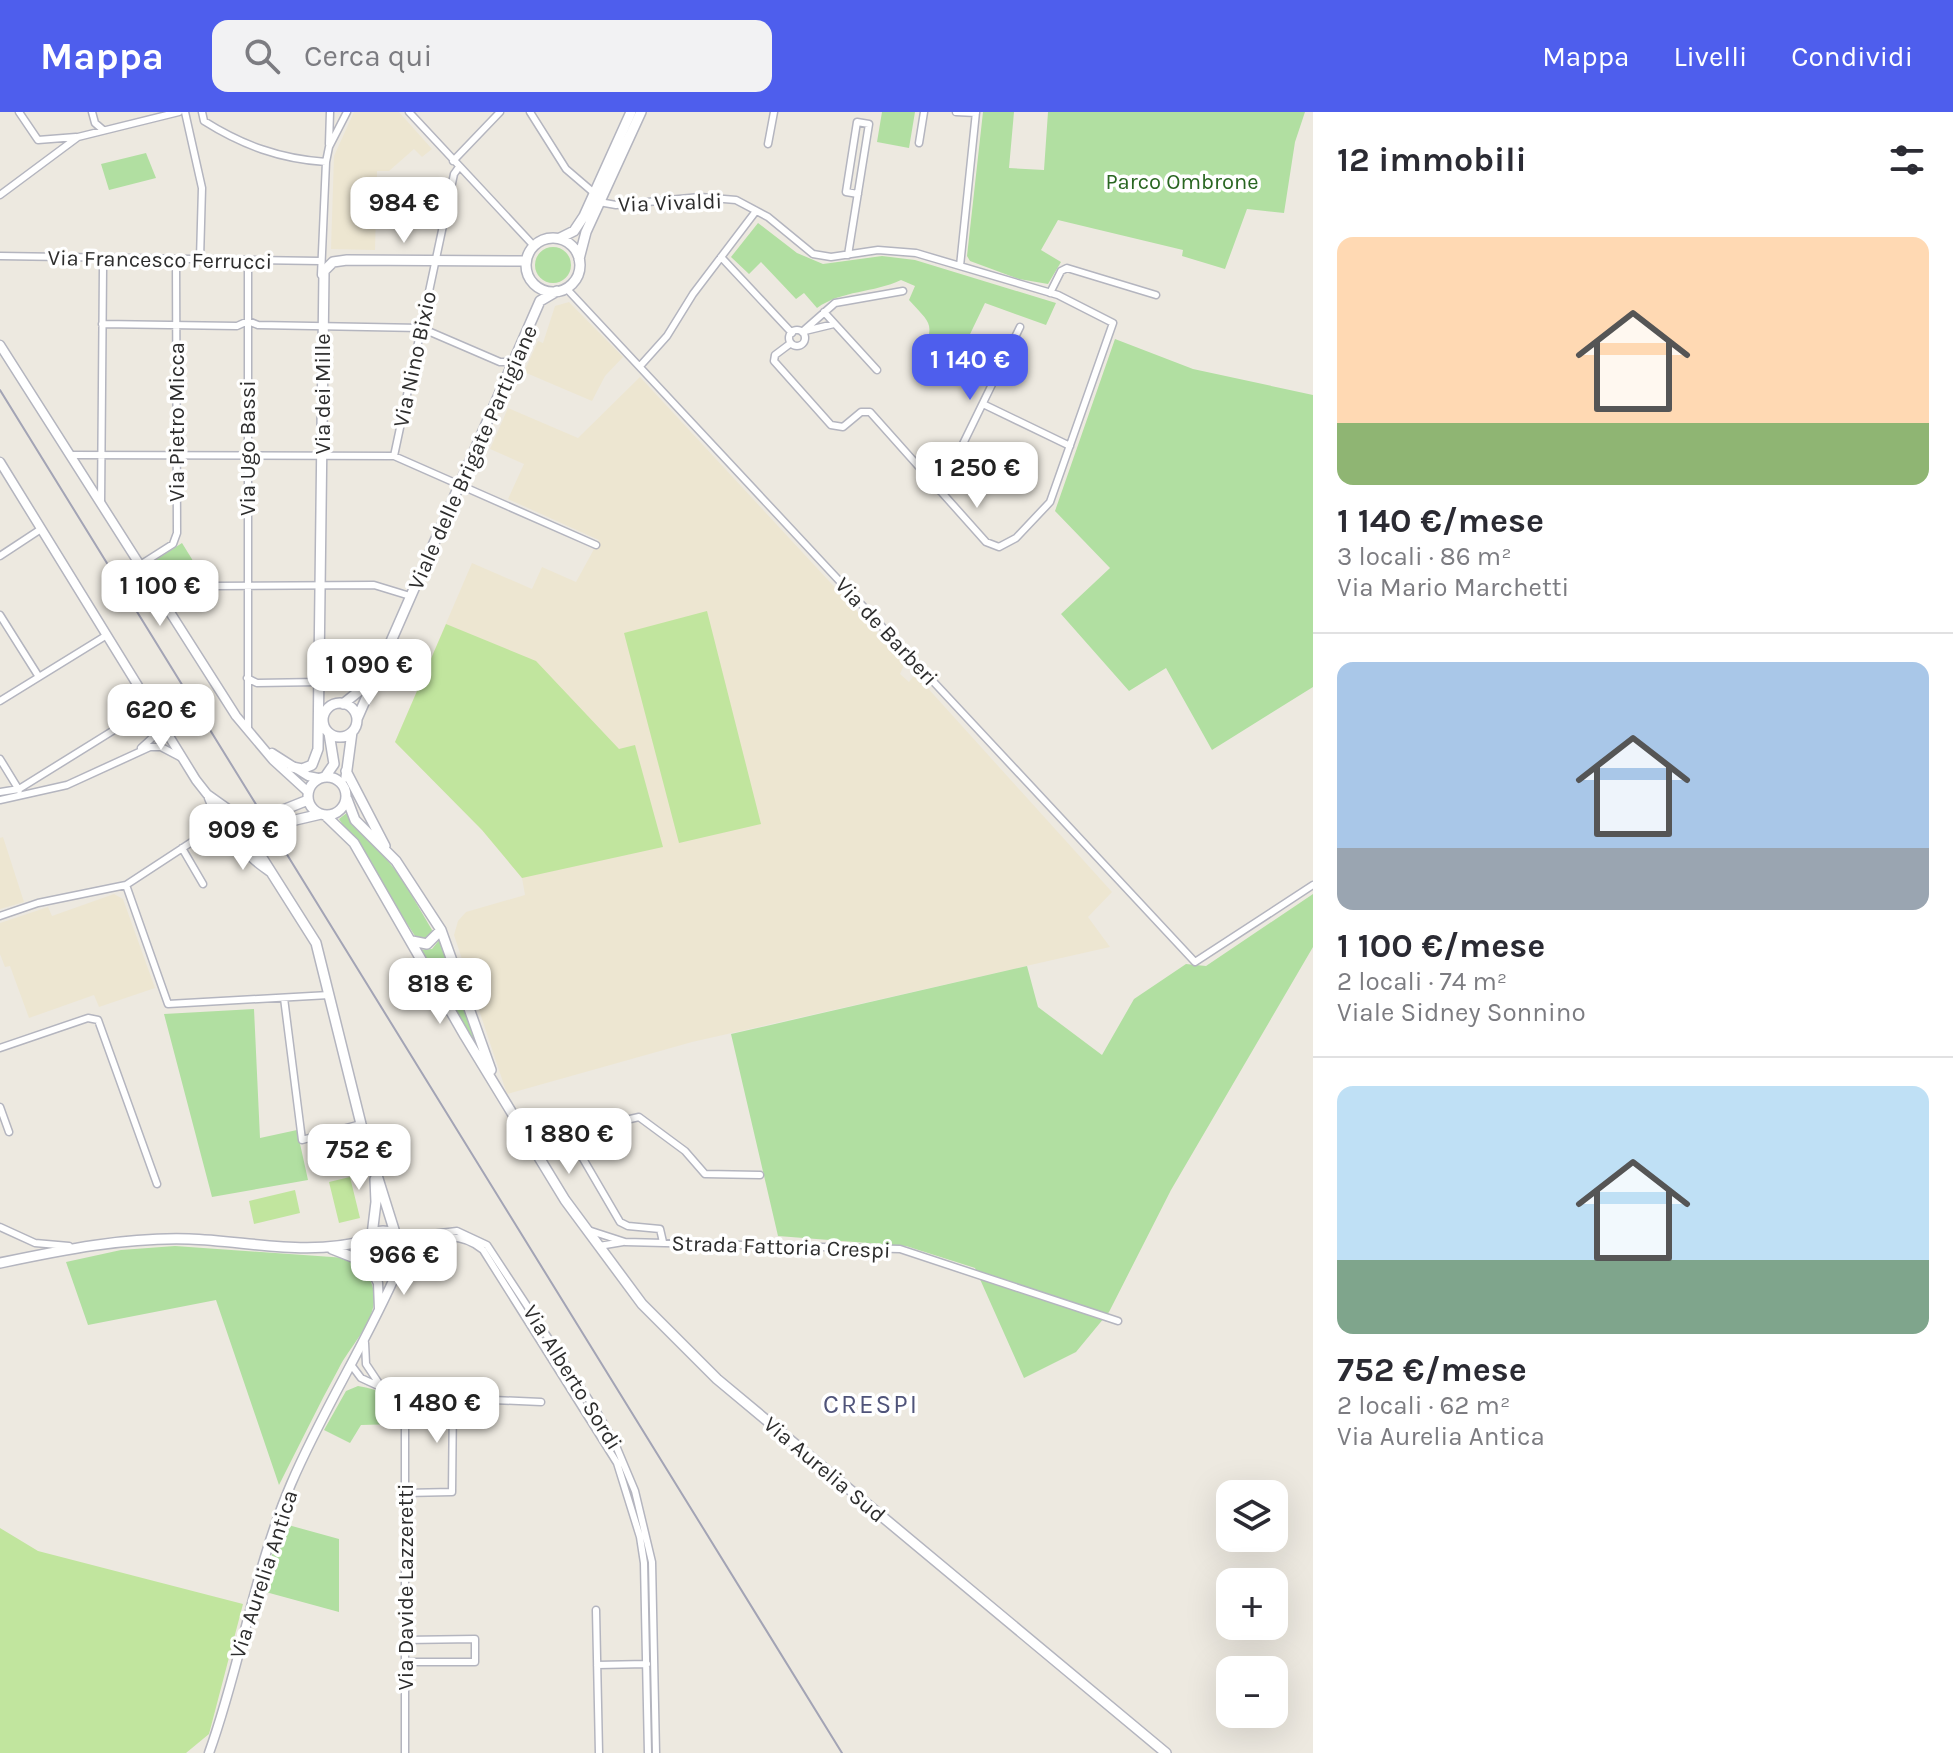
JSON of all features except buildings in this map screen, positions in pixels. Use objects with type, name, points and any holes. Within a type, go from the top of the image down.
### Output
[{"type":"main road","points":[[631,112],[597,198],[579,259],[579,272],[562,290],[543,289],[532,281],[526,261],[534,246],[548,238],[560,238],[576,228],[597,198],[641,112]]},
{"type":"main road","points":[[560,238],[574,248],[579,259]]},
{"type":"main road","points":[[322,284],[327,266],[339,261],[526,261]]},
{"type":"main road","name":"Via dei Mille","points":[[322,284],[319,683],[326,712]]},
{"type":"main road","name":"Viale delle Brigate Partigiane","points":[[357,719],[540,301],[562,290]]},
{"type":"main road","points":[[343,704],[352,709],[357,719],[352,732],[346,793],[341,810],[271,821],[308,796],[333,768],[335,759],[324,721],[326,712],[343,704],[372,681]]},
{"type":"main road","points":[[292,767],[306,768],[317,757],[319,683]]},
{"type":"main road","points":[[329,733],[338,737],[352,732]]},
{"type":"main road","points":[[346,771],[388,853],[441,930],[501,1095]]},
{"type":"main road","points":[[322,778],[337,779],[361,827],[388,853]]},
{"type":"main road","points":[[308,796],[323,815],[351,839],[501,1095]]},
{"type":"main road","points":[[255,824],[244,844],[251,857],[276,876]]},
{"type":"main road","points":[[0,1263],[85,1247],[188,1239],[324,1247],[348,1252],[387,1273],[402,1262],[404,1248],[397,1237],[374,1170],[316,943],[259,853],[261,834]]},
{"type":"main road","points":[[410,939],[417,944],[427,944],[441,930]]},
{"type":"main road","name":"Via Aurelia Sud","points":[[501,1095],[595,1245],[642,1304],[717,1379],[1166,1753]]},
{"type":"main road","points":[[368,1265],[363,1253],[370,1238],[376,1202],[374,1170]]},
{"type":"main road","points":[[324,1247],[370,1238],[384,1232],[397,1237]]},
{"type":"street","points":[[19,112],[38,140],[78,137],[182,112],[201,182],[200,259]]},
{"type":"street","points":[[92,112],[95,123],[102,129]]},
{"type":"street","points":[[202,112],[204,121],[261,151],[290,159],[326,162]]},
{"type":"street","points":[[329,147],[330,112]]},
{"type":"street","name":"Via dei Mille","points":[[322,284],[320,261],[326,162],[329,147],[347,112]]},
{"type":"street","points":[[409,112],[534,246]]},
{"type":"street","points":[[456,164],[500,112]]},
{"type":"street","points":[[530,112],[566,169],[597,198]]},
{"type":"street","points":[[768,144],[774,112]]},
{"type":"street","points":[[919,143],[924,112]]},
{"type":"street","points":[[956,112],[976,113],[960,266]]},
{"type":"street","points":[[848,255],[858,194],[869,124],[857,122],[846,192],[858,194]]},
{"type":"street","points":[[0,195],[78,137]]},
{"type":"street","name":"Via Nino Bixio","points":[[394,456],[456,164]]},
{"type":"street","name":"Via Vivaldi","points":[[597,198],[616,205],[700,197],[736,200],[756,211],[813,254],[901,251],[1050,293],[1113,323],[1070,446]]},
{"type":"street","points":[[641,365],[667,336],[756,211]]},
{"type":"street","name":"Via Francesco Ferrucci","points":[[0,255],[320,261]]},
{"type":"street","points":[[721,257],[792,333],[791,343]]},
{"type":"street","points":[[100,258],[103,268],[101,504]]},
{"type":"street","name":"Via Pietro Micca","points":[[140,565],[175,539],[176,259]]},
{"type":"street","name":"Via Ugo Bassi","points":[[248,260],[248,731]]},
{"type":"street","points":[[1050,293],[1061,271],[1067,268],[1156,295]]},
{"type":"street","name":"Via de Barberi","points":[[562,290],[579,299],[756,496],[1195,962],[1313,885]]},
{"type":"street","points":[[903,291],[835,303],[802,332],[802,344],[791,343],[776,353],[774,361],[831,425],[843,427],[861,412],[868,411],[986,542],[1005,545],[1050,502],[1070,446],[985,405]]},
{"type":"street","points":[[824,312],[877,370]]},
{"type":"street","points":[[102,324],[237,326],[248,321],[258,325],[421,328],[500,362],[515,361]]},
{"type":"street","points":[[792,333],[834,324]]},
{"type":"street","points":[[940,491],[985,405],[1020,327]]},
{"type":"street","points":[[0,345],[248,731],[308,796]]},
{"type":"street","points":[[70,455],[394,456],[596,545]]},
{"type":"street","points":[[0,462],[207,794],[224,837]]},
{"type":"street","points":[[0,556],[41,529]]},
{"type":"street","points":[[168,609],[202,588],[374,585],[410,596]]},
{"type":"street","points":[[0,615],[39,677]]},
{"type":"street","points":[[0,701],[107,635]]},
{"type":"street","points":[[247,678],[257,683],[319,683]]},
{"type":"street","points":[[0,792],[20,793],[151,707]]},
{"type":"street","points":[[0,800],[20,793],[67,785],[134,752],[164,727]]},
{"type":"street","points":[[259,743],[292,767],[322,778]]},
{"type":"street","points":[[134,752],[161,747],[183,759]]},
{"type":"street","points":[[0,759],[20,793]]},
{"type":"street","points":[[282,811],[298,798],[295,780]]},
{"type":"street","points":[[207,794],[255,824]]},
{"type":"street","points":[[0,916],[38,903],[126,885],[202,835],[213,826],[217,814]]},
{"type":"street","points":[[202,835],[224,837],[234,845],[244,844],[261,834]]},
{"type":"street","points":[[182,848],[203,884]]},
{"type":"street","points":[[126,885],[168,1004],[329,995]]},
{"type":"street","points":[[284,998],[302,1140],[361,1124]]},
{"type":"street","points":[[0,1048],[88,1018],[98,1020],[157,1184]]},
{"type":"street","points":[[0,1107],[9,1132]]},
{"type":"street","points":[[529,1142],[639,1117],[685,1151],[705,1174],[760,1175]]},
{"type":"street","points":[[568,1133],[620,1222],[628,1226],[660,1229],[663,1242]]},
{"type":"street","points":[[0,1227],[35,1243],[85,1247]]},
{"type":"street","name":"Strada Fattoria Crespi","points":[[583,1228],[625,1242],[900,1249],[1118,1321]]},
{"type":"street","name":"Via Alberto Sordi","points":[[397,1237],[457,1231],[474,1236],[493,1250],[614,1441],[635,1491],[652,1562],[656,1753]]},
{"type":"street","points":[[595,1245],[606,1237]]},
{"type":"street","name":"Via Alberto Sordi","points":[[402,1262],[419,1246],[442,1238],[459,1238],[483,1250],[590,1415],[617,1463],[640,1537],[647,1595],[648,1753]]},
{"type":"street","name":"Strada Fattoria Crespi","points":[[595,1245],[610,1247],[625,1242]]},
{"type":"street","points":[[606,1259],[610,1247]]},
{"type":"street","name":"Via Aurelia Antica","points":[[209,1753],[276,1524],[292,1482],[365,1343],[402,1262]]},
{"type":"street","points":[[368,1265],[379,1290],[378,1316]]},
{"type":"street","points":[[365,1343],[365,1358],[380,1385]]},
{"type":"street","points":[[352,1366],[370,1371]]},
{"type":"street","points":[[352,1366],[361,1378]]},
{"type":"street","points":[[344,1381],[361,1378],[400,1396],[541,1402]]},
{"type":"street","name":"Via Davide Lazzeretti","points":[[400,1396],[405,1410],[405,1753]]},
{"type":"street","points":[[405,1493],[452,1492],[453,1398]]},
{"type":"street","points":[[596,1610],[599,1753]]},
{"type":"street","points":[[405,1640],[475,1639],[475,1662],[405,1662]]},
{"type":"street","points":[[597,1665],[647,1664]]},
{"type":"shaded area","points":[[354,112],[399,112],[432,149],[422,157],[414,149],[389,171],[377,171],[375,250],[331,249],[334,156]]},
{"type":"shaded area","points":[[569,302],[623,357],[605,376],[592,401],[524,372],[538,341],[543,343],[555,306]]},
{"type":"shaded area","points":[[640,377],[905,663],[900,674],[909,682],[915,674],[1112,892],[1088,917],[1110,947],[692,1042],[507,1094],[454,935],[458,921],[466,912],[525,895],[522,878],[482,830],[395,742],[472,563],[532,589],[542,567],[576,582],[599,540],[508,499],[524,464],[490,449],[508,408],[578,438]]},
{"type":"shaded area","points":[[3,837],[24,902],[0,909],[0,838]]},
{"type":"shaded area","points":[[114,894],[123,899],[155,988],[99,1007],[94,995],[29,1018],[10,966],[5,967],[0,954],[0,923],[48,907],[52,916]]},
{"type":"green space","points":[[882,112],[915,112],[909,148],[877,142]]},
{"type":"green space","name":"Parco Ombrone","points":[[983,112],[1014,112],[1009,168],[1044,170],[1048,112],[1305,112],[1295,142],[1284,213],[1247,209],[1225,269],[1182,256],[1183,250],[1058,220],[1041,250],[1061,262],[1048,284],[1019,279],[970,261],[967,256]]},
{"type":"green space","points":[[146,153],[156,178],[109,190],[101,164]]},
{"type":"green space","points":[[758,223],[797,253],[823,264],[882,256],[915,260],[1056,303],[1046,325],[985,303],[947,382],[933,375],[930,363],[921,355],[929,325],[909,300],[915,286],[901,280],[837,298],[817,308],[804,293],[796,299],[761,262],[749,274],[731,257]]},
{"type":"green space","points":[[553,247],[566,252],[571,265],[566,278],[553,283],[540,278],[535,265],[540,252]]},
{"type":"green space","points":[[1115,339],[1193,369],[1313,395],[1313,687],[1212,750],[1166,668],[1129,691],[1061,614],[1110,568],[1055,511]]},
{"type":"green space","points":[[182,543],[203,577],[170,598],[148,565]]},
{"type":"green space","points":[[707,611],[761,824],[679,843],[624,633]]},
{"type":"green space","points":[[446,624],[536,661],[619,749],[635,745],[663,847],[522,878],[482,830],[395,742]]},
{"type":"green space","points":[[348,812],[401,877],[432,930],[429,940],[417,939],[339,819]]},
{"type":"green space","points":[[1313,894],[1313,947],[1171,1190],[1109,1312],[1076,1352],[1024,1378],[975,1268],[906,1246],[778,1236],[731,1034],[1027,966],[1038,1007],[1102,1055],[1134,999],[1186,964],[1206,966]]},
{"type":"green space","points":[[440,939],[478,1051],[419,950],[432,949]]},
{"type":"green space","points":[[254,1009],[260,1138],[297,1130],[308,1180],[212,1197],[164,1014]]},
{"type":"green space","points":[[350,1177],[360,1218],[339,1223],[329,1182]]},
{"type":"green space","points":[[295,1190],[300,1213],[254,1224],[249,1201]]},
{"type":"green space","points":[[175,1246],[346,1258],[358,1265],[371,1281],[374,1302],[369,1319],[339,1368],[279,1485],[216,1300],[88,1325],[66,1262],[121,1250]]},
{"type":"green space","points":[[358,1386],[387,1397],[396,1408],[399,1424],[361,1425],[350,1443],[324,1430],[346,1391]]},
{"type":"green space","points":[[281,1523],[339,1539],[339,1612],[262,1591]]},
{"type":"green space","points":[[0,1528],[38,1551],[243,1604],[209,1734],[186,1753],[0,1753]]},
{"type":"railway","points":[[0,390],[842,1753]]},
{"type":"district","name":"CRESPI","points":[[871,1404]]}]
